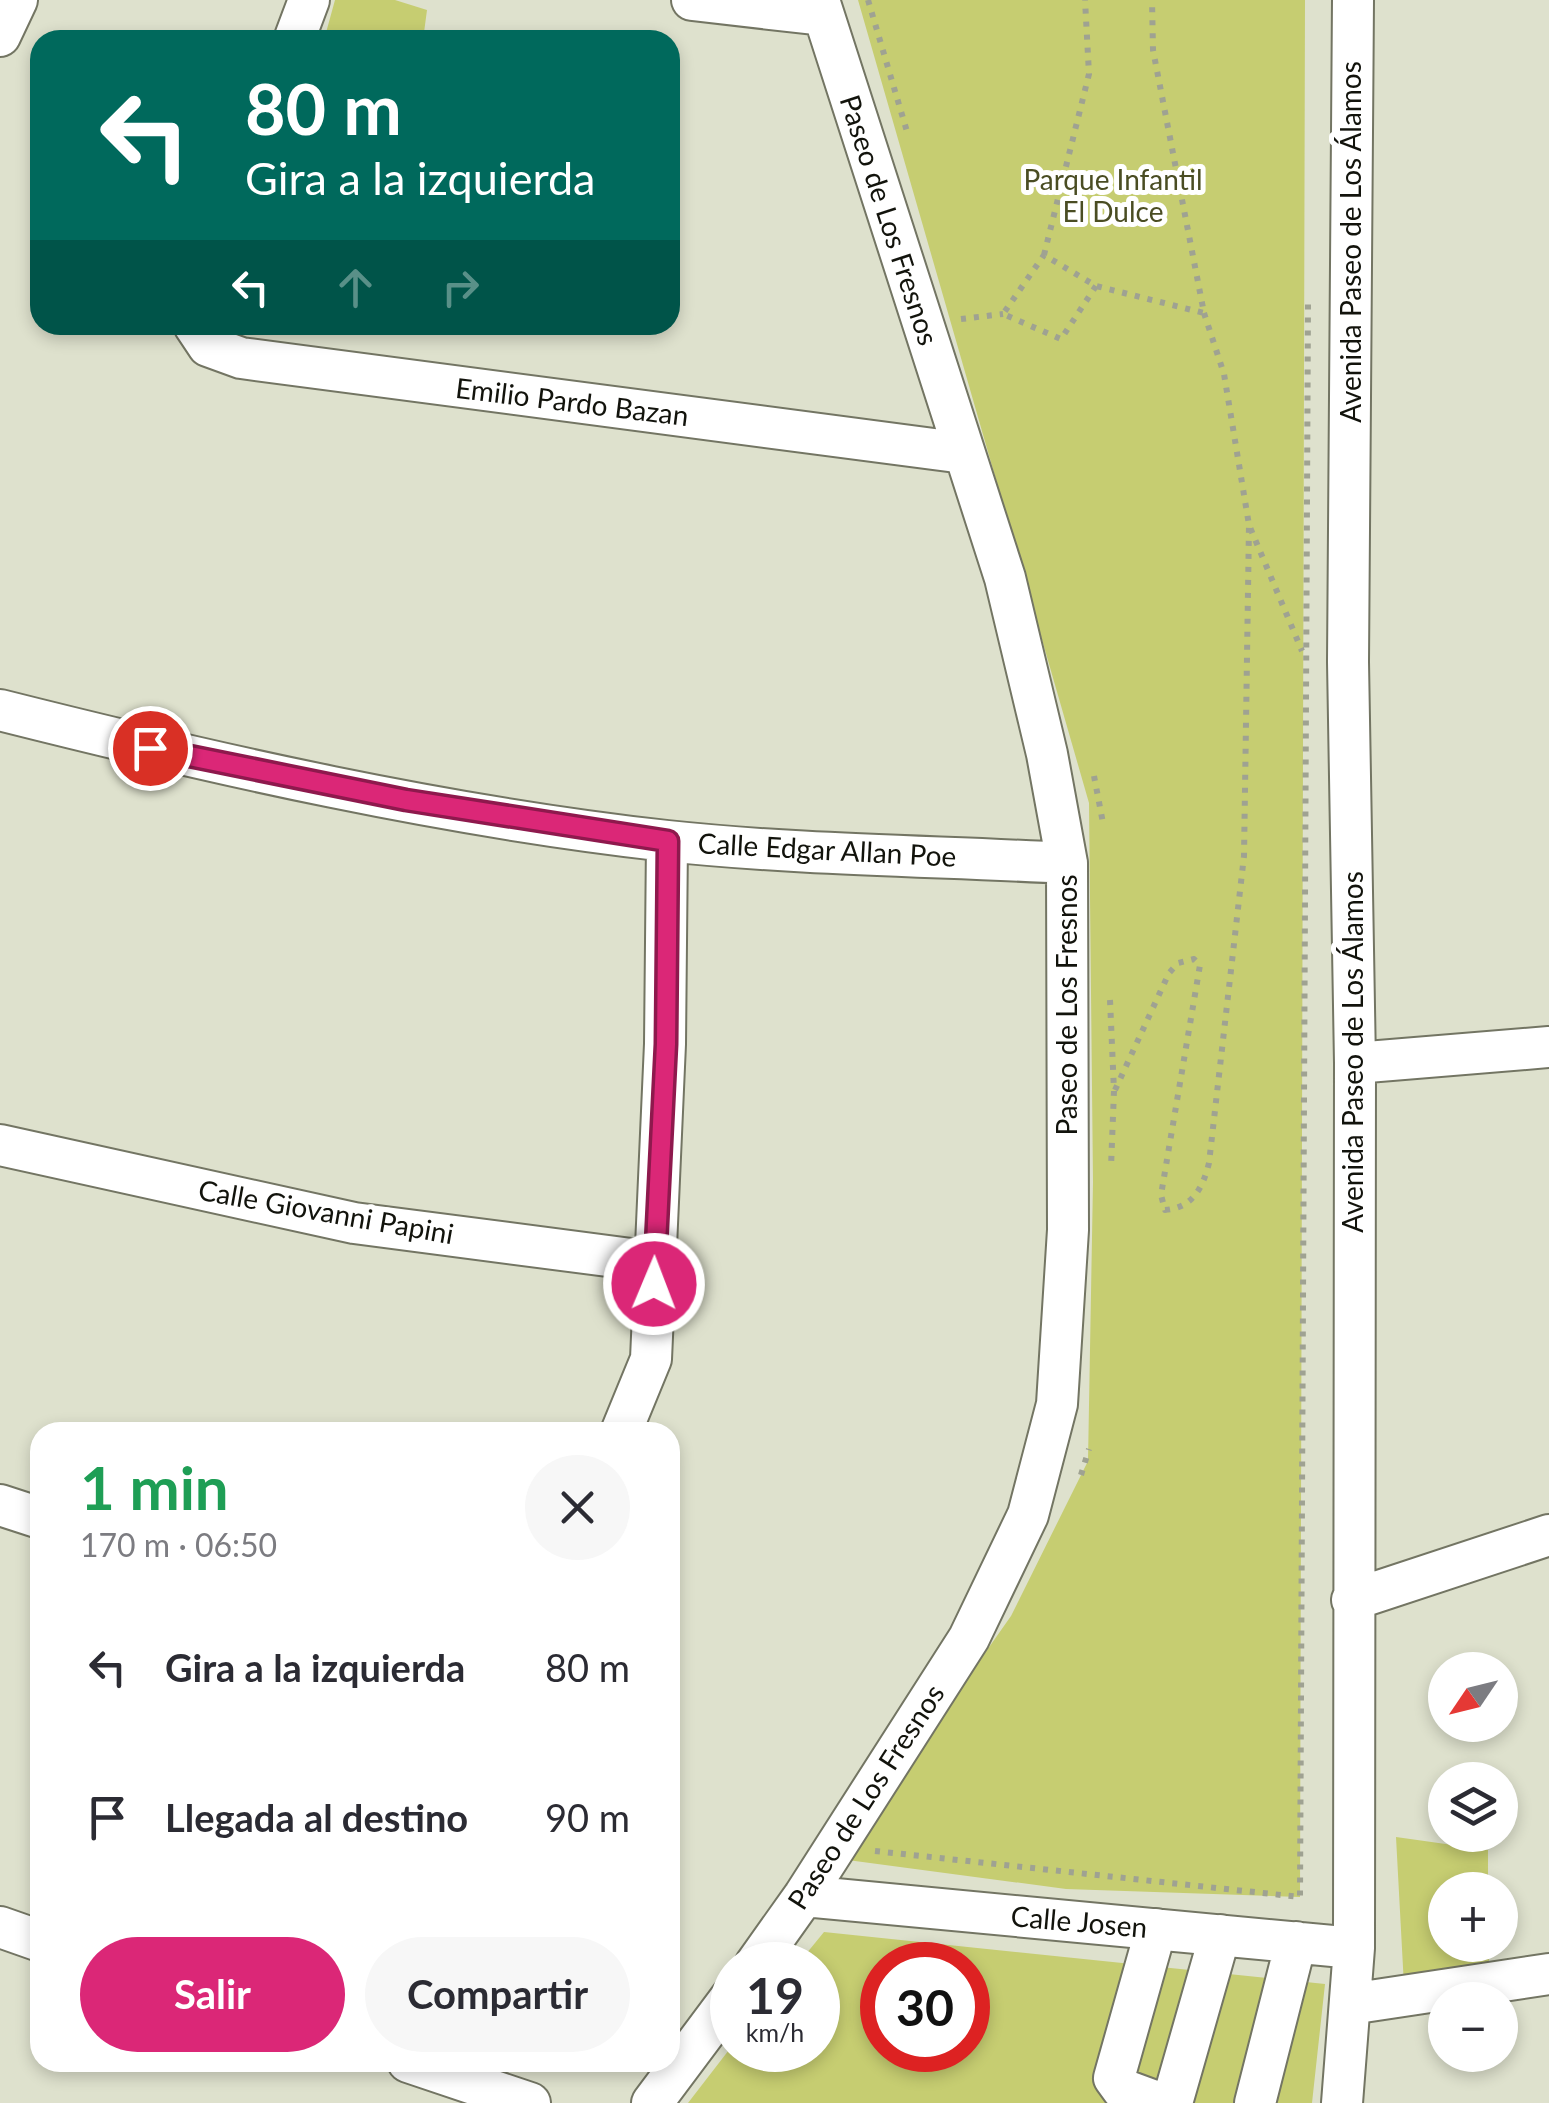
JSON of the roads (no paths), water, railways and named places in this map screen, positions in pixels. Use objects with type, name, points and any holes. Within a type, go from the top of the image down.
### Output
[{"type":"street","points":[[0,36],[18,0]]},
{"type":"street","points":[[298,30],[309,0]]},
{"type":"street","points":[[692,0],[821,7]]},
{"type":"street","name":"Avenida Paseo de Los Álamos","points":[[1342,2103],[1354,1948],[1354,1063],[1348,662],[1353,0]]},
{"type":"street","name":"Paseo de Los Fresnos","points":[[771,1942],[968,1638],[1012,1551],[1042,1473],[1057,1404],[1068,1230],[1067,863],[1047,754],[1005,578],[821,7]]},
{"type":"street","name":"Emilio Pardo Bazan","points":[[201,335],[208,346],[241,358],[964,453]]},
{"type":"street","name":"Calle Edgar Allan Poe","points":[[0,710],[150,748],[406,800],[668,841],[1067,863]]},
{"type":"street","points":[[624,1422],[651,1360],[666,1044],[668,841]]},
{"type":"street","points":[[1354,1063],[1549,1047]]},
{"type":"street","name":"Calle Giovanni Papini","points":[[0,1145],[354,1223],[654,1262]]},
{"type":"street","points":[[0,1505],[30,1515]]},
{"type":"street","points":[[1352,1600],[1549,1535]]},
{"type":"street","name":"Calle Josen","points":[[804,1896],[1354,1948]]},
{"type":"street","points":[[0,1928],[30,1938]]},
{"type":"street","points":[[1156,1930],[1114,2078],[1122,2089],[1160,2103]]},
{"type":"street","points":[[1172,2103],[1220,1935]]},
{"type":"street","points":[[1255,2103],[1296,1942]]},
{"type":"street","points":[[1350,2004],[1549,1974]]},
{"type":"street","points":[[680,2066],[710,2025]]},
{"type":"street","points":[[438,2072],[530,2103]]},
{"type":"street","points":[[652,2103],[675,2072]]},
{"type":"park label","name":"Parque Infantil El Dulce","points":[[1113,196]]}]
